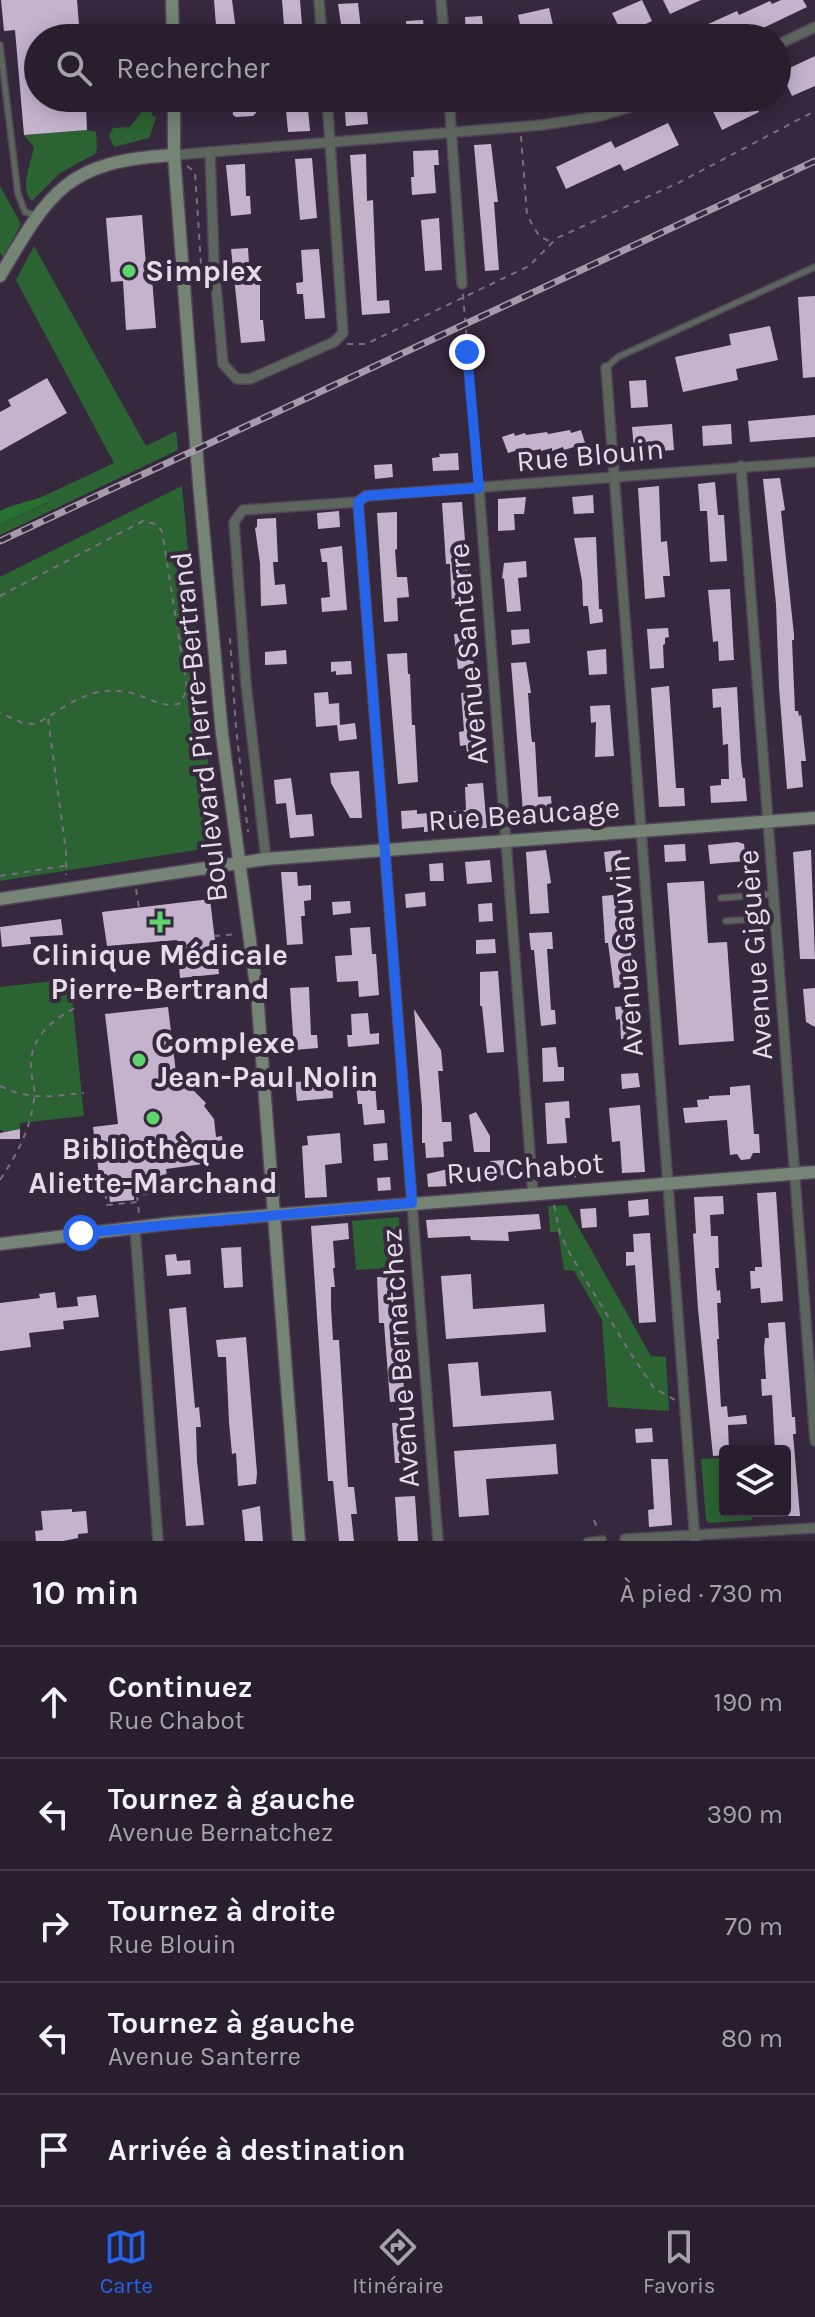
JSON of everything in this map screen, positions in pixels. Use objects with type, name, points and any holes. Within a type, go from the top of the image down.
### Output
[{"type":"street","points":[[172,0],[173,24]]},
{"type":"street","points":[[319,0],[321,24]]},
{"type":"street","points":[[441,0],[443,24]]},
{"type":"street","points":[[791,38],[815,27]]},
{"type":"street","name":"Boulevard Pierre-Bertrand","points":[[174,112],[174,155],[222,734],[257,993],[299,1541]]},
{"type":"street","points":[[210,152],[214,262],[223,364],[237,379],[250,379],[334,342],[343,333],[328,112]]},
{"type":"street","points":[[450,112],[462,284]]},
{"type":"street","points":[[0,276],[36,215],[52,197],[70,182],[105,164],[131,158],[520,127],[613,112]]},
{"type":"street","name":"Avenue Gauvin","points":[[606,368],[695,1539]]},
{"type":"street","name":"Rue Blouin","points":[[234,522],[243,510],[250,508],[358,502],[366,496],[815,462]]},
{"type":"street","name":"Avenue Giguère","points":[[741,466],[815,1441]]},
{"type":"street","name":"Avenue Santerre","points":[[479,488],[533,1194]]},
{"type":"street","name":"Avenue Bernatchez","points":[[358,502],[438,1541]]},
{"type":"street","name":"Boulevard Pierre-Bertrand","points":[[234,522],[246,684],[266,859]]},
{"type":"street","name":"Rue Beaucage","points":[[0,899],[266,859],[815,818]]},
{"type":"street","name":"Rue Chabot","points":[[0,1244],[135,1228],[412,1203],[815,1172]]},
{"type":"street","points":[[135,1228],[158,1541]]},
{"type":"street","points":[[625,1539],[695,1539],[815,1528]]},
{"type":"lane","points":[[0,45],[18,194],[25,212],[36,215]]},
{"type":"lane","points":[[606,368],[618,357],[815,267]]},
{"type":"lane","points":[[721,898],[774,894]]},
{"type":"lane","points":[[726,921],[776,918]]},
{"type":"lane","points":[[587,1541],[603,1539]]},
{"type":"path","points":[[334,342],[366,344],[529,266],[557,238],[678,183],[815,111]]},
{"type":"path","points":[[520,127],[527,215],[539,236],[553,242]]},
{"type":"path","points":[[195,172],[201,265]]},
{"type":"path","points":[[463,302],[479,488]]},
{"type":"path","points":[[0,596],[143,521],[156,524],[162,531],[187,689],[185,698],[174,706],[127,692],[99,691],[70,701],[36,724],[23,723],[0,713]]},
{"type":"path","points":[[230,638],[236,728],[249,841]]},
{"type":"path","points":[[48,717],[66,852],[67,889]]},
{"type":"path","points":[[0,876],[65,866]]},
{"type":"path","points":[[135,879],[139,908]]},
{"type":"path","points":[[214,936],[248,933]]},
{"type":"path","points":[[0,1180],[22,1145],[35,1098],[30,1062],[32,1049],[42,1033],[61,1014],[77,1007]]},
{"type":"path","points":[[0,1086],[24,1097],[35,1098],[84,1093]]},
{"type":"path","points":[[102,1176],[107,1205],[137,1202]]},
{"type":"path","points":[[95,1192],[105,1191]]},
{"type":"path","points":[[553,1192],[555,1214],[570,1254],[631,1354],[654,1388],[683,1404]]},
{"type":"path","points":[[137,1195],[139,1214]]},
{"type":"green space","points":[[142,112],[152,112],[152,116],[156,117],[149,138],[114,147],[109,136],[113,128],[130,127]]},
{"type":"green space","points":[[96,132],[95,154],[60,173],[32,201],[26,182],[34,147],[24,135]]},
{"type":"green space","points":[[0,186],[21,224],[3,258],[0,252]]},
{"type":"green space","points":[[34,246],[146,446],[176,431],[178,450],[0,535],[0,524],[48,503],[46,495],[114,463],[16,280]]},
{"type":"green space","points":[[182,486],[215,836],[203,849],[0,881],[0,577]]},
{"type":"green space","points":[[46,495],[49,502],[0,524],[0,511]]},
{"type":"green space","points":[[70,979],[84,1116],[20,1123],[20,1129],[4,1132],[0,1129],[0,987]]},
{"type":"green space","points":[[566,1205],[651,1356],[666,1357],[669,1411],[608,1407],[602,1320],[574,1271],[564,1270],[558,1232],[550,1232],[548,1206]]},
{"type":"green space","points":[[399,1217],[402,1267],[356,1270],[352,1221]]},
{"type":"green space","points":[[719,1458],[719,1517],[752,1517],[752,1520],[709,1523],[706,1520],[701,1459]]},
{"type":"building","points":[[1,0],[77,0],[79,24],[24,24],[24,112],[86,112],[87,130],[24,135],[15,30],[4,31]]},
{"type":"building","points":[[214,0],[232,0],[235,24],[216,24]]},
{"type":"building","points":[[282,0],[300,0],[302,24],[284,24]]},
{"type":"building","points":[[642,0],[652,21],[646,24],[618,24],[612,13]]},
{"type":"building","points":[[663,0],[701,0],[670,14]]},
{"type":"building","points":[[781,0],[803,0],[807,7],[771,24],[708,24],[737,11],[739,15],[770,1],[772,4]]},
{"type":"building","points":[[358,3],[360,24],[341,24],[338,4]]},
{"type":"building","points":[[549,8],[553,24],[520,24],[518,15]]},
{"type":"building","points":[[482,16],[483,24],[465,24],[465,17]]},
{"type":"building","points":[[423,20],[423,24],[406,24],[406,21]]},
{"type":"building","points":[[815,56],[815,86],[792,96],[791,67]]},
{"type":"building","points":[[233,112],[256,112],[253,116],[233,115]]},
{"type":"building","points":[[286,112],[308,112],[310,131],[288,132]]},
{"type":"building","points":[[345,112],[367,112],[368,124],[346,126]]},
{"type":"building","points":[[713,112],[759,112],[722,130]]},
{"type":"building","points":[[668,123],[679,145],[624,171],[620,164],[566,189],[556,167],[611,141],[615,148]]},
{"type":"building","points":[[491,144],[498,202],[494,202],[499,270],[485,271],[474,145]]},
{"type":"building","points":[[438,150],[439,165],[434,165],[436,193],[412,195],[413,151]]},
{"type":"building","points":[[366,154],[367,201],[373,200],[377,301],[389,300],[390,313],[362,315],[350,155]]},
{"type":"building","points":[[312,158],[317,218],[300,220],[295,159]]},
{"type":"building","points":[[245,164],[246,196],[250,196],[251,214],[231,216],[226,165]]},
{"type":"building","points":[[142,215],[147,278],[152,278],[156,328],[126,330],[123,281],[111,282],[106,218]]},
{"type":"building","points":[[439,218],[442,270],[425,271],[421,220]]},
{"type":"building","points":[[248,248],[250,278],[260,277],[260,320],[263,320],[265,341],[241,343],[231,249]]},
{"type":"building","points":[[319,249],[325,318],[305,319],[303,294],[297,294],[296,283],[303,282],[301,250]]},
{"type":"building","points":[[815,296],[815,377],[803,378],[798,297]]},
{"type":"building","points":[[770,326],[778,360],[736,369],[738,380],[683,392],[675,357],[731,345],[729,334]]},
{"type":"building","points":[[47,378],[67,413],[0,451],[0,412],[11,406],[8,400]]},
{"type":"building","points":[[646,380],[648,407],[631,408],[629,381]]},
{"type":"building","points":[[815,415],[815,437],[750,442],[748,421]]},
{"type":"building","points":[[672,424],[674,450],[634,450],[632,427]]},
{"type":"building","points":[[731,424],[732,444],[703,446],[702,426]]},
{"type":"building","points":[[570,430],[571,433],[581,430],[586,446],[575,450],[574,447],[564,450],[563,447],[552,451],[552,448],[508,453],[502,437],[514,433],[515,436]]},
{"type":"building","points":[[458,453],[459,470],[433,471],[432,458],[440,457],[439,454]]},
{"type":"building","points":[[392,464],[393,477],[375,479],[374,465]]},
{"type":"building","points":[[780,478],[794,635],[795,711],[801,715],[806,761],[801,761],[803,787],[787,789],[776,604],[763,479]]},
{"type":"building","points":[[715,482],[718,515],[724,515],[727,561],[710,562],[707,511],[700,511],[698,484]]},
{"type":"building","points":[[659,486],[661,542],[667,541],[670,576],[663,576],[665,597],[645,599],[638,488]]},
{"type":"building","points":[[593,495],[594,513],[574,514],[572,497]]},
{"type":"building","points":[[526,497],[524,514],[514,514],[515,530],[498,531],[498,499]]},
{"type":"building","points":[[462,502],[470,604],[452,606],[442,503]]},
{"type":"building","points":[[339,511],[340,527],[318,529],[317,513]]},
{"type":"building","points":[[397,512],[397,577],[407,577],[409,597],[397,598],[398,621],[384,622],[377,513]]},
{"type":"building","points":[[276,518],[278,562],[273,562],[275,585],[285,584],[287,604],[261,606],[255,528],[257,519]]},
{"type":"building","points":[[596,537],[599,609],[602,609],[603,622],[590,624],[588,606],[583,606],[574,538]]},
{"type":"building","points":[[342,546],[347,610],[322,612],[321,598],[330,597],[327,562],[322,562],[320,549]]},
{"type":"building","points":[[526,561],[527,577],[518,578],[521,611],[507,612],[502,579],[504,563]]},
{"type":"building","points":[[730,589],[734,660],[719,661],[718,641],[713,642],[708,590]]},
{"type":"building","points":[[668,628],[669,637],[665,638],[663,645],[664,668],[650,669],[647,629]]},
{"type":"building","points":[[529,629],[530,643],[512,645],[511,630]]},
{"type":"building","points":[[471,633],[474,667],[458,669],[454,634]]},
{"type":"building","points":[[606,649],[607,674],[589,675],[587,651]]},
{"type":"building","points":[[286,650],[287,664],[265,665],[265,652]]},
{"type":"building","points":[[407,653],[418,782],[398,784],[387,654]]},
{"type":"building","points":[[351,661],[352,674],[336,675],[336,671],[331,672],[331,662]]},
{"type":"building","points":[[526,662],[538,797],[551,796],[553,822],[524,824],[511,663]]},
{"type":"building","points":[[669,686],[676,788],[684,788],[685,806],[659,807],[651,688]]},
{"type":"building","points":[[737,687],[741,761],[747,801],[711,803],[710,786],[721,785],[721,779],[729,779],[728,744],[723,745],[721,707],[713,708],[712,689]]},
{"type":"building","points":[[475,691],[480,760],[468,761],[466,745],[460,746],[459,732],[464,731],[461,693]]},
{"type":"building","points":[[328,692],[329,704],[339,703],[340,725],[355,723],[357,739],[339,741],[337,725],[316,727],[314,693]]},
{"type":"building","points":[[610,705],[614,756],[595,757],[596,722],[591,723],[590,706]]},
{"type":"building","points":[[359,771],[362,818],[350,818],[331,783],[330,773]]},
{"type":"building","points":[[291,778],[296,815],[312,814],[314,836],[290,838],[286,803],[276,804],[274,780]]},
{"type":"building","points":[[483,783],[487,828],[468,829],[467,825],[424,832],[424,827],[402,829],[401,811],[417,810],[417,814],[466,810],[465,787],[468,787],[467,784]]},
{"type":"building","points":[[620,803],[621,819],[602,820],[601,804]]},
{"type":"building","points":[[685,844],[686,861],[665,862],[664,845]]},
{"type":"building","points":[[744,844],[746,861],[710,864],[708,845]]},
{"type":"building","points":[[546,850],[551,883],[547,884],[549,913],[530,914],[526,852]]},
{"type":"building","points":[[621,850],[623,871],[606,872],[604,852]]},
{"type":"building","points":[[811,850],[815,959],[800,959],[793,852]]},
{"type":"building","points":[[490,860],[492,882],[467,884],[465,862]]},
{"type":"building","points":[[443,863],[444,881],[430,881],[429,864]]},
{"type":"building","points":[[281,872],[297,872],[298,886],[311,885],[311,900],[304,901],[305,916],[301,916],[303,944],[287,945]]},
{"type":"building","points":[[704,881],[708,943],[727,942],[734,1041],[679,1045],[667,883]]},
{"type":"building","points":[[425,892],[426,906],[406,908],[405,894]]},
{"type":"building","points":[[624,894],[635,986],[614,988],[608,943],[605,943],[602,896]]},
{"type":"building","points":[[210,899],[219,974],[180,978],[177,940],[107,946],[102,912]]},
{"type":"building","points":[[350,901],[351,913],[333,915],[332,902]]},
{"type":"building","points":[[492,903],[493,921],[479,922],[478,904]]},
{"type":"building","points":[[61,919],[63,935],[30,937],[31,944],[2,947],[0,927]]},
{"type":"building","points":[[370,927],[372,954],[376,954],[379,995],[359,997],[358,981],[337,982],[335,956],[352,955],[350,928]]},
{"type":"building","points":[[552,932],[553,949],[547,949],[551,1010],[555,1010],[556,1024],[541,1026],[534,950],[531,950],[529,933]]},
{"type":"building","points":[[495,939],[496,953],[476,954],[476,940]]},
{"type":"building","points":[[498,971],[504,1052],[487,1053],[480,1006],[480,972]]},
{"type":"building","points":[[309,987],[311,1035],[317,1035],[318,1048],[294,1050],[290,988]]},
{"type":"building","points":[[815,988],[815,1027],[806,1022],[803,989]]},
{"type":"building","points":[[634,1005],[635,1038],[621,1039],[620,1019],[616,1020],[615,1007]]},
{"type":"building","points":[[168,1007],[177,1081],[194,1088],[206,1103],[204,1106],[214,1119],[216,1137],[222,1136],[224,1158],[210,1160],[211,1163],[166,1169],[169,1193],[110,1202],[107,1174],[99,1175],[93,1127],[118,1124],[105,1014]]},
{"type":"building","points":[[414,1009],[441,1050],[443,1071],[438,1071],[442,1122],[451,1122],[452,1141],[443,1142],[444,1157],[426,1158],[425,1143],[422,1143]]},
{"type":"building","points":[[368,1013],[370,1034],[379,1033],[379,1044],[348,1047],[347,1035],[352,1035],[351,1014]]},
{"type":"building","points":[[556,1047],[558,1067],[564,1067],[564,1081],[543,1082],[542,1048]]},
{"type":"building","points":[[638,1073],[640,1087],[622,1089],[621,1074]]},
{"type":"building","points":[[332,1079],[333,1098],[297,1101],[295,1082]]},
{"type":"building","points":[[375,1083],[377,1110],[384,1110],[385,1123],[364,1125],[356,1085]]},
{"type":"building","points":[[750,1085],[754,1134],[759,1134],[760,1153],[753,1153],[750,1159],[741,1160],[737,1154],[730,1155],[727,1120],[685,1123],[683,1108],[698,1107],[697,1100],[709,1099],[709,1096],[730,1095],[730,1087]]},
{"type":"building","points":[[569,1101],[570,1118],[565,1118],[567,1143],[547,1144],[545,1103]]},
{"type":"building","points":[[640,1105],[645,1172],[622,1173],[620,1141],[612,1142],[609,1108]]},
{"type":"building","points":[[476,1112],[490,1136],[490,1152],[474,1152],[469,1115]]},
{"type":"building","points":[[20,1129],[20,1139],[0,1139],[0,1133]]},
{"type":"building","points":[[340,1133],[342,1163],[325,1165],[327,1197],[305,1198],[302,1146],[308,1145],[307,1136]]},
{"type":"building","points":[[387,1143],[388,1160],[374,1161],[373,1144]]},
{"type":"building","points":[[504,1160],[505,1175],[491,1176],[490,1161]]},
{"type":"building","points":[[575,1163],[576,1177],[555,1179],[554,1164]]},
{"type":"building","points":[[448,1169],[449,1186],[428,1187],[427,1174]]},
{"type":"building","points":[[390,1177],[391,1190],[378,1191],[377,1178]]},
{"type":"building","points":[[776,1192],[783,1301],[761,1303],[760,1288],[751,1289],[750,1271],[762,1267],[757,1193]]},
{"type":"building","points":[[723,1196],[724,1214],[710,1215],[711,1236],[718,1236],[719,1268],[715,1268],[721,1303],[717,1303],[717,1339],[721,1407],[727,1406],[728,1417],[746,1415],[747,1424],[728,1425],[729,1445],[719,1445],[719,1456],[713,1456],[698,1309],[694,1197]]},
{"type":"building","points":[[648,1199],[649,1215],[629,1217],[628,1201]]},
{"type":"building","points":[[596,1208],[597,1227],[582,1228],[580,1209]]},
{"type":"building","points":[[539,1214],[541,1229],[508,1232],[509,1241],[471,1240],[470,1236],[428,1238],[426,1220]]},
{"type":"building","points":[[348,1223],[349,1239],[333,1241],[335,1287],[331,1287],[331,1306],[333,1340],[339,1340],[348,1487],[354,1487],[357,1514],[351,1514],[354,1541],[339,1541],[333,1481],[328,1481],[311,1226]]},
{"type":"building","points":[[650,1233],[656,1322],[639,1323],[635,1265],[626,1266],[626,1252],[634,1252],[633,1234]]},
{"type":"building","points":[[241,1247],[243,1287],[224,1288],[221,1248]]},
{"type":"building","points":[[176,1254],[177,1261],[190,1260],[191,1274],[167,1276],[165,1255]]},
{"type":"building","points":[[471,1274],[473,1309],[544,1304],[546,1332],[446,1339],[441,1276]]},
{"type":"building","points":[[398,1276],[405,1401],[390,1402],[384,1323],[379,1323],[377,1277]]},
{"type":"building","points":[[55,1292],[57,1308],[78,1306],[77,1297],[96,1295],[99,1317],[63,1321],[64,1329],[29,1333],[31,1347],[0,1351],[0,1303],[40,1298],[39,1294]]},
{"type":"building","points":[[186,1307],[195,1408],[199,1407],[201,1427],[196,1427],[197,1461],[204,1525],[186,1526],[169,1309]]},
{"type":"building","points":[[785,1322],[792,1417],[795,1417],[796,1434],[793,1434],[800,1516],[791,1516],[791,1445],[775,1445],[772,1395],[762,1396],[761,1379],[766,1379],[764,1348],[765,1338],[769,1338],[768,1323]]},
{"type":"building","points":[[246,1337],[257,1473],[256,1484],[238,1486],[236,1453],[232,1454],[229,1422],[226,1357],[218,1357],[216,1340]]},
{"type":"building","points":[[478,1362],[481,1396],[551,1391],[554,1420],[453,1427],[448,1364]]},
{"type":"building","points":[[409,1422],[412,1463],[395,1463],[392,1423]]},
{"type":"building","points":[[652,1428],[653,1442],[636,1443],[635,1429]]},
{"type":"building","points":[[556,1444],[558,1474],[486,1479],[489,1515],[459,1517],[454,1451]]},
{"type":"building","points":[[651,1459],[668,1459],[672,1525],[649,1527],[648,1510],[654,1509]]},
{"type":"building","points":[[415,1496],[418,1541],[398,1541],[395,1497]]},
{"type":"building","points":[[260,1506],[263,1541],[245,1541],[242,1510]]},
{"type":"building","points":[[72,1509],[72,1512],[86,1511],[88,1533],[63,1541],[36,1541],[35,1531],[43,1530],[41,1511]]},
{"type":"railway","points":[[0,541],[815,161]]},
{"type":"place","name":"Simplex","points":[[129,271]]},
{"type":"place","name":"Clinique Médicale Pierre-Bertrand","points":[[160,922]]},
{"type":"place","name":"Complexe Jean-Paul Nolin","points":[[139,1060]]},
{"type":"place","name":"Bibliothèque Aliette-Marchand","points":[[153,1118]]},
{"type":"route","points":[[81,1233],[412,1203],[358,502],[366,496],[479,488],[467,352]]}]
